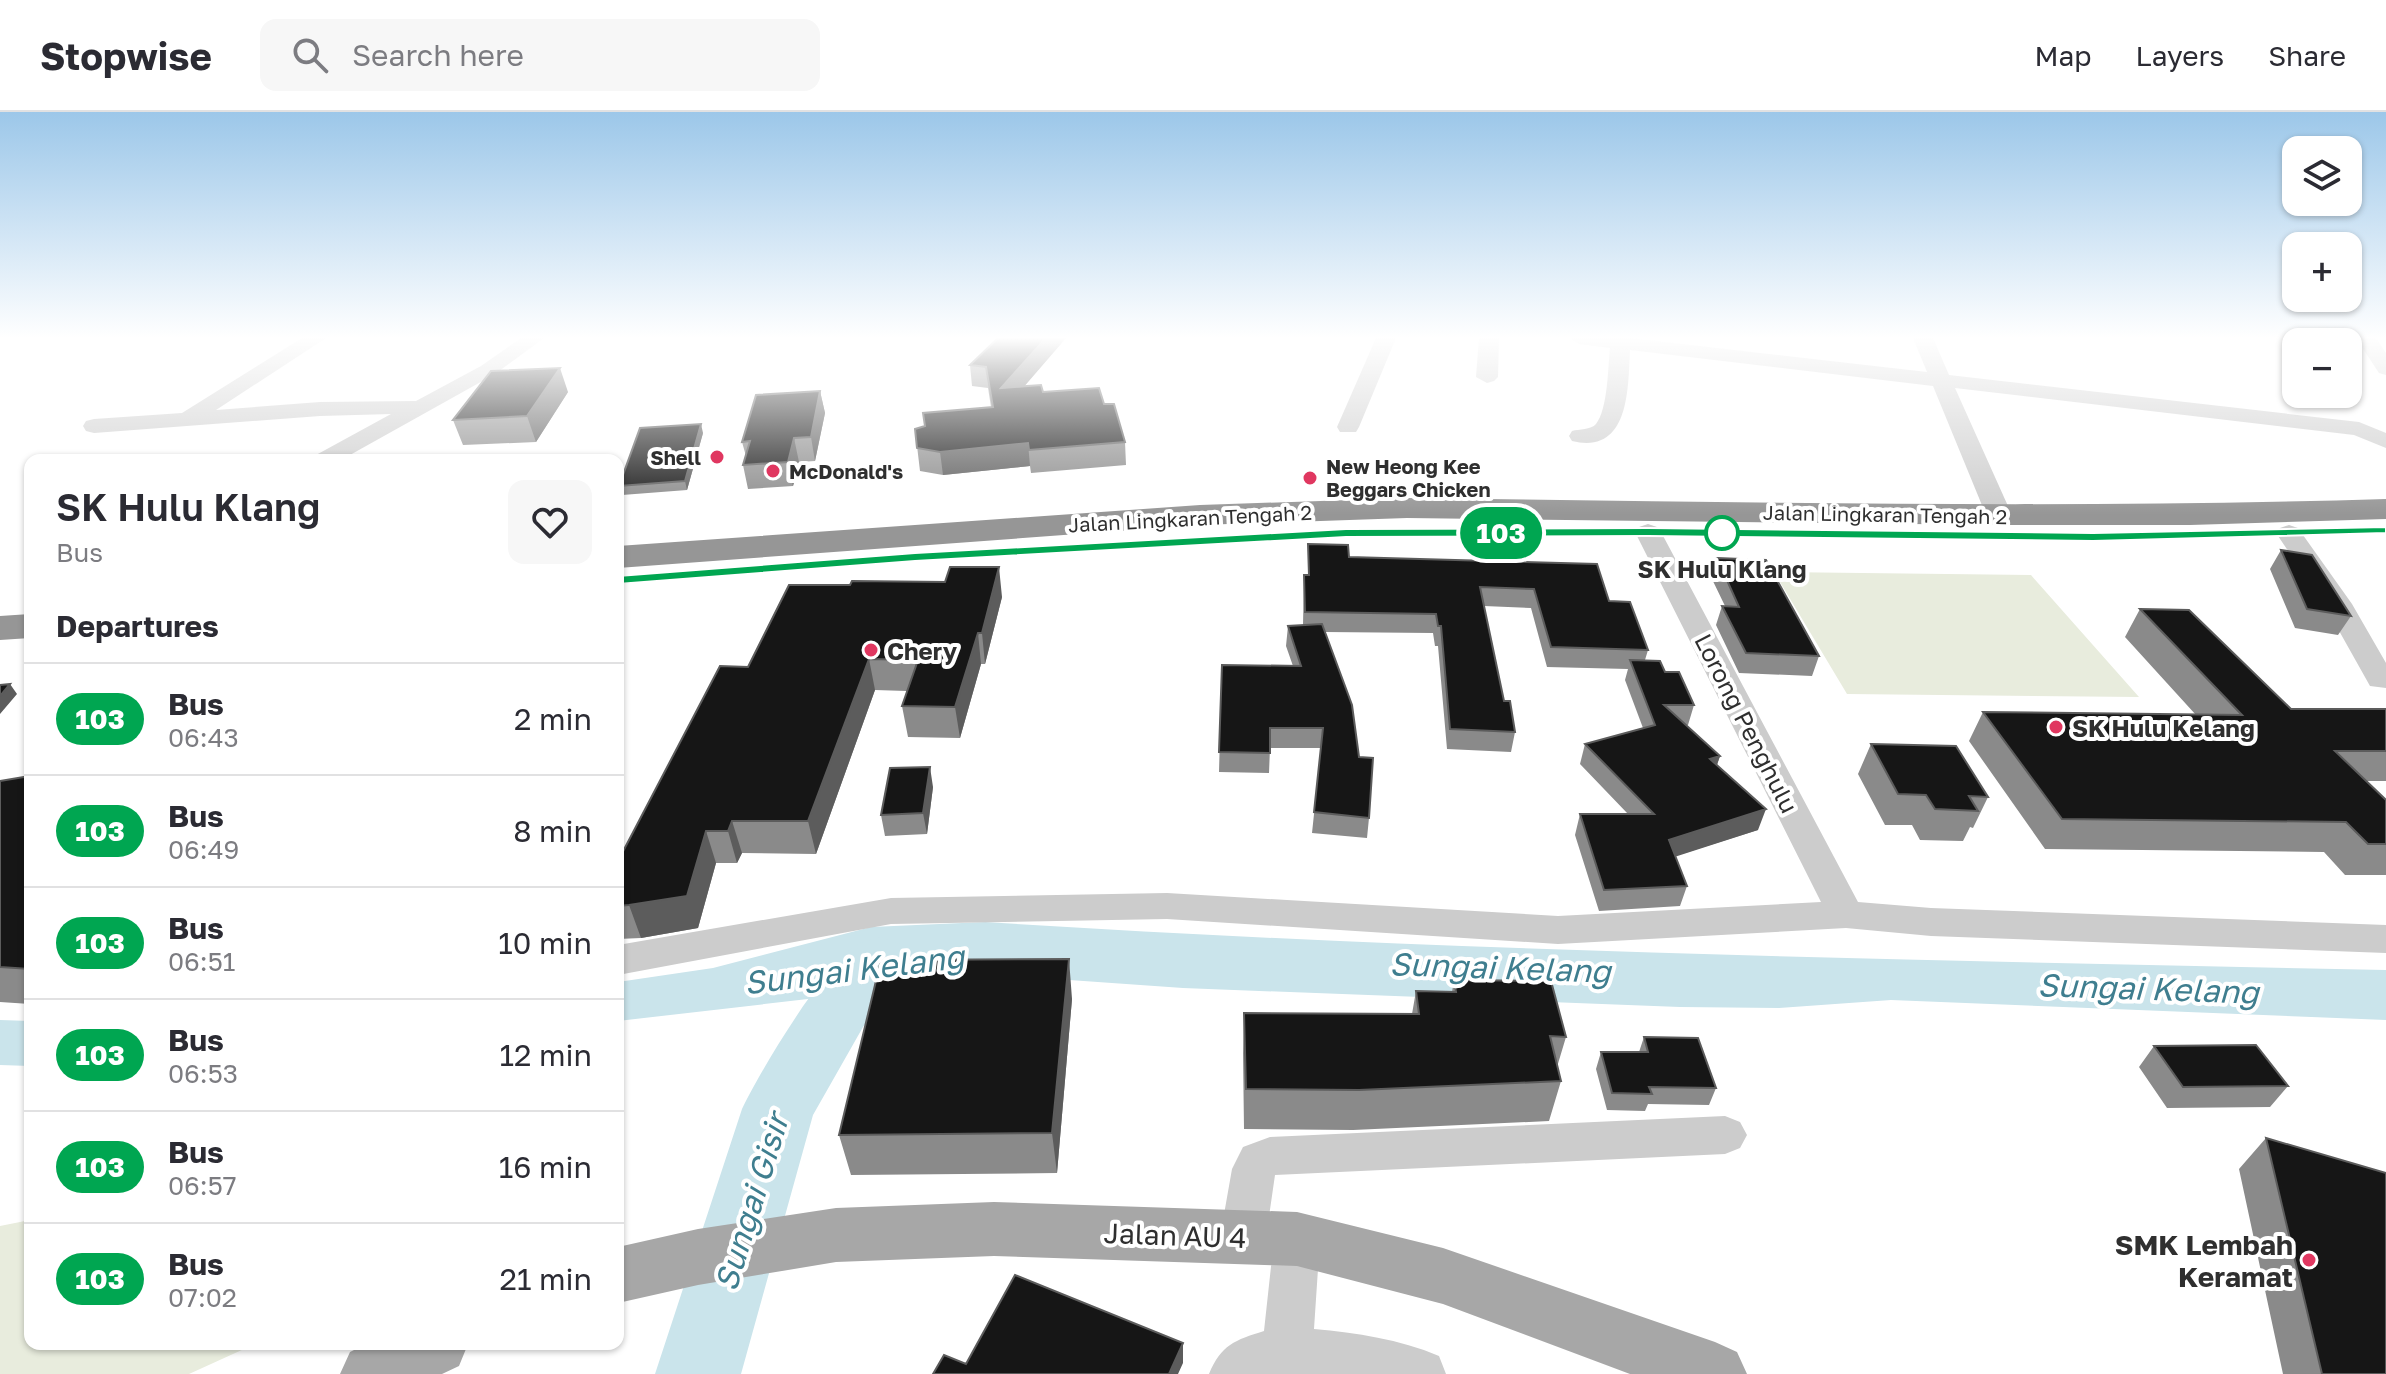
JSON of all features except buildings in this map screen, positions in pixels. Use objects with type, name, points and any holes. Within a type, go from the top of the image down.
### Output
[{"type":"highway","name":"Jalan Lingkaran Tengah 2","points":[[624,557],[1200,515],[1407,508],[1999,515],[2386,509]]},
{"type":"highway","name":"Jalan Lingkaran Tengah 2","points":[[624,580],[915,557],[1237,537],[1362,533],[1648,532],[2093,537],[2386,531]]},
{"type":"highway","points":[[0,604],[24,602]]},
{"type":"highway","points":[[0,628],[24,626]]},
{"type":"main road","name":"Jalan AU 4","points":[[624,1274],[698,1257],[836,1235],[994,1229],[1270,1238],[1443,1276],[1715,1374]]},
{"type":"main road","points":[[372,1374],[424,1350]]},
{"type":"street","points":[[187,418],[221,397]]},
{"type":"street","points":[[335,454],[441,397]]},
{"type":"street","points":[[1348,427],[1361,397]]},
{"type":"street","points":[[1580,436],[1604,429],[1611,418],[1614,397]]},
{"type":"street","points":[[1949,397],[1999,515]]},
{"type":"street","points":[[2080,397],[2359,429],[2386,441]]},
{"type":"street","points":[[94,426],[187,418],[423,407]]},
{"type":"street","name":"Lorong Penghulu","points":[[1648,532],[1846,914]]},
{"type":"street","points":[[2289,533],[2372,643],[2381,680]]},
{"type":"street","points":[[624,959],[891,911],[1167,906],[1558,930],[1846,914],[1931,922],[2386,939]]},
{"type":"street","points":[[1287,1351],[1270,1238],[1254,1169],[1259,1161],[1270,1156],[1725,1135]]},
{"type":"street","points":[[1234,1374],[1248,1361],[1287,1351],[1399,1366],[1421,1374]]},
{"type":"shaded area","points":[[1774,572],[2031,575],[2139,697],[1847,694]]},
{"type":"shaded area","points":[[24,1221],[24,1350],[242,1350],[189,1374],[0,1374],[0,1226]]},
{"type":"water","name":"Sungai Kelang","points":[[985,922],[1510,948],[2386,970],[2386,1020],[1891,1000],[1779,1008],[1680,1007],[1183,988],[926,970],[869,992],[624,1020],[624,981],[713,968],[871,927]]},
{"type":"water","points":[[0,1020],[24,1021],[24,1066],[0,1065]]},
{"type":"waterway","name":"Sungai Gisir","points":[[698,1374],[778,1109],[839,1008],[880,962]]},
{"type":"bus line","name":"103","points":[[624,580],[915,557],[1346,533],[1648,532],[2093,537],[2386,531]]},
{"type":"place","name":"Shell","points":[[717,457]]},
{"type":"place","name":"McDonald's","points":[[773,471]]},
{"type":"place","name":"New Heong Kee Beggars Chicken","points":[[1310,478]]},
{"type":"place","name":"SK Hulu Klang","points":[[1722,533]]},
{"type":"place","name":"Chery","points":[[871,650]]},
{"type":"place","name":"SK Hulu Kelang","points":[[2056,727]]},
{"type":"place","name":"SMK Lembah Keramat","points":[[2309,1260]]}]
